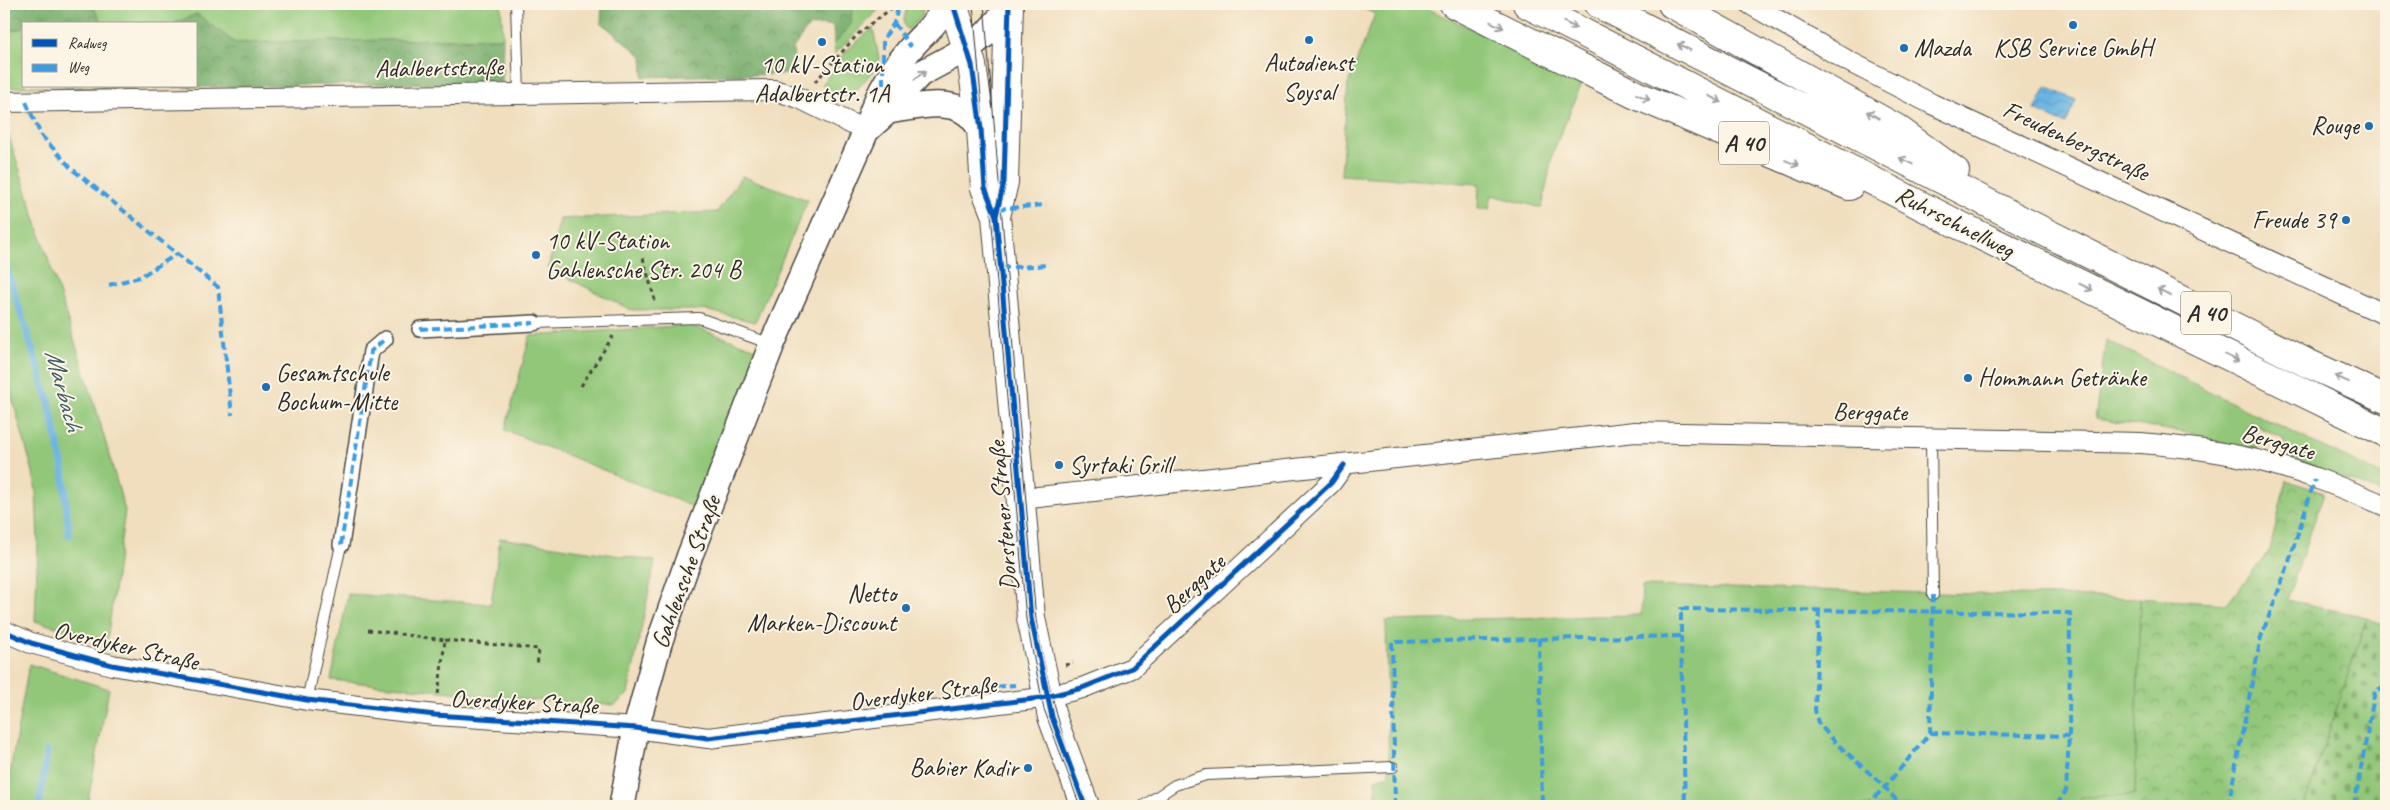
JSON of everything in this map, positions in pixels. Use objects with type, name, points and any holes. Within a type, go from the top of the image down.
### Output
[{"type":"main road","name":"Dorstener Straße","points":[[953,4],[968,48],[981,129],[985,188],[996,216],[1031,618],[1048,698],[1070,770],[1086,806]]},
{"type":"main road","name":"A 40","points":[[1454,4],[1636,95],[1759,149],[2042,266]]},
{"type":"main road","name":"Ruhrschnellweg","points":[[1527,4],[2042,266],[2386,434]]},
{"type":"main road","name":"Ruhrschnellweg","points":[[1599,4],[2027,223],[2307,363],[2386,399]]},
{"type":"main road","points":[[1672,4],[1896,128],[2027,223]]},
{"type":"main road","name":"Dorstener Straße","points":[[996,216],[1004,182],[1009,6]]},
{"type":"street","name":"Gahlensche Straße","points":[[622,806],[636,728],[659,644],[690,555],[772,344],[866,131],[872,108],[883,85],[911,47],[939,20],[946,4]]},
{"type":"street","name":"Freudenbergstraße","points":[[1750,4],[1848,61],[1932,104],[2386,315]]},
{"type":"street","name":"Gahlensche Straße","points":[[866,131],[888,112],[900,94],[920,74],[968,48],[986,34],[1009,6]]},
{"type":"street","name":"Adalbertstraße","points":[[4,102],[774,90],[799,98],[866,131]]},
{"type":"street","points":[[888,112],[929,106],[957,108],[968,114],[981,129]]},
{"type":"street","points":[[420,328],[534,324]]},
{"type":"street","points":[[341,545],[371,351],[385,339]]},
{"type":"street","name":"Berggate","points":[[1020,499],[1635,432],[1931,440],[2141,443],[2196,448],[2250,458],[2315,479],[2386,506]]},
{"type":"street","name":"Berggate","points":[[1048,698],[1082,688],[1132,668],[1331,483],[1344,465]]},
{"type":"street","name":"Overdyker Straße","points":[[4,631],[30,643],[112,665],[307,700],[435,715],[636,728],[708,738],[1048,698]]},
{"type":"lane","points":[[516,4],[519,93]]},
{"type":"lane","points":[[534,324],[699,318],[772,344]]},
{"type":"lane","points":[[1931,440],[1933,595]]},
{"type":"lane","points":[[307,700],[341,545]]},
{"type":"lane","points":[[1143,806],[1175,785],[1206,775],[1393,767]]},
{"type":"path","points":[[799,98],[858,34],[898,4]]},
{"type":"path","points":[[643,258],[660,319]]},
{"type":"path","points":[[581,386],[623,320]]},
{"type":"path","points":[[368,630],[539,650],[537,666]]},
{"type":"path","points":[[435,715],[445,640]]},
{"type":"green space","points":[[4,4],[91,4],[102,22],[64,22],[61,20],[52,22],[22,22],[22,28],[4,32]]},
{"type":"green space","points":[[91,4],[501,4],[503,38],[235,43],[197,14],[178,22],[102,22]]},
{"type":"green space","points":[[602,4],[852,4],[851,24],[834,44],[833,25],[809,26],[793,48],[795,74],[643,77],[642,56],[601,23]]},
{"type":"green space","points":[[852,4],[884,4],[835,54],[834,44],[851,24]]},
{"type":"green space","points":[[909,4],[925,5],[921,17],[908,30],[904,21]]},
{"type":"green space","points":[[1352,4],[1418,4],[1583,81],[1553,152],[1542,208],[1492,195],[1489,209],[1478,209],[1479,184],[1341,175],[1348,84],[1375,14]]},
{"type":"green space","points":[[197,14],[235,43],[503,38],[502,82],[198,87],[198,22],[178,22]]},
{"type":"green space","points":[[22,28],[22,87],[4,88],[4,32]]},
{"type":"green space","points":[[873,28],[880,63],[852,95],[836,94],[822,85],[846,51]]},
{"type":"green space","points":[[62,88],[146,88],[87,89]]},
{"type":"green space","points":[[4,121],[96,408],[125,511],[107,641],[35,621],[38,542],[36,491],[33,472],[4,369]]},
{"type":"green space","points":[[742,176],[808,200],[755,322],[705,310],[631,310],[548,268],[560,219],[717,212]]},
{"type":"green space","points":[[689,325],[759,350],[699,509],[505,430],[530,336]]},
{"type":"green space","points":[[2106,340],[2386,477],[2386,495],[2285,457],[2287,449],[2282,438],[2250,422],[2241,438],[2258,447],[2257,450],[2200,439],[2202,435],[2095,419]]},
{"type":"green space","points":[[2286,480],[2324,493],[2287,600],[2367,617],[2304,806],[2080,806],[2081,797],[2135,795],[2140,598],[2227,604],[2270,550]]},
{"type":"green space","points":[[500,538],[655,561],[628,694],[615,705],[531,700],[331,680],[348,594],[491,604]]},
{"type":"green space","points":[[1642,586],[2140,598],[2135,795],[2082,797],[2080,806],[1377,806],[1375,779],[1389,775],[1386,621],[1641,615]]},
{"type":"green space","points":[[2367,617],[2386,626],[2386,806],[2304,806]]},
{"type":"green space","points":[[29,664],[109,689],[87,806],[4,806]]},
{"type":"water","points":[[2046,87],[2076,100],[2066,124],[2035,110]]},
{"type":"waterway","name":"Marbach","points":[[4,260],[49,402],[63,467],[69,535]]},
{"type":"waterway","name":"Marbach","points":[[39,806],[47,752]]},
{"type":"tram line","points":[[973,4],[1026,619],[1044,709],[1080,806]]},
{"type":"tram line","points":[[984,4],[1036,620],[1045,668],[1057,714],[1071,761],[1089,806]]},
{"type":"marked path","points":[[883,85],[883,40],[894,23],[899,4]]},
{"type":"marked path","points":[[894,23],[911,47]]},
{"type":"marked path","points":[[26,102],[41,135],[72,169],[218,287],[232,415]]},
{"type":"marked path","points":[[998,209],[1046,205]]},
{"type":"marked path","points":[[109,285],[140,277],[177,254]]},
{"type":"marked path","points":[[1001,268],[1049,265]]},
{"type":"marked path","points":[[420,329],[534,323]]},
{"type":"marked path","points":[[341,545],[371,351],[385,339]]},
{"type":"marked path","points":[[2228,806],[2261,637],[2287,568],[2315,479]]},
{"type":"marked path","points":[[1866,806],[1885,787],[1930,733],[1933,595]]},
{"type":"marked path","points":[[1395,806],[1392,642],[1681,636],[1681,609],[2070,613],[2069,736],[2066,791],[2056,806]]},
{"type":"marked path","points":[[1819,610],[1815,710],[1818,723],[1837,744],[1885,787],[1901,806]]},
{"type":"marked path","points":[[1681,636],[1685,806]]},
{"type":"marked path","points":[[1539,638],[1542,806]]},
{"type":"marked path","points":[[973,689],[1015,685]]},
{"type":"marked path","points":[[2354,806],[2375,691],[2386,686]]},
{"type":"marked path","points":[[1930,733],[2069,736]]},
{"type":"cycle path","points":[[953,4],[972,65],[981,129],[985,188],[996,216],[1031,618],[1052,717],[1085,806]]},
{"type":"cycle path","points":[[996,216],[1004,182],[1009,4]]},
{"type":"cycle path","points":[[4,631],[31,643],[112,665],[307,700],[435,715],[636,728],[708,738],[1042,698],[1082,688],[1132,668],[1331,483],[1344,465]]},
{"type":"place","name":"KSB Service GmbH","points":[[2073,25]]},
{"type":"place","name":"Autodienst Soysal","points":[[1309,40]]},
{"type":"place","name":"10 kV-Station Adalbertstr. 1A","points":[[822,42]]},
{"type":"place","name":"Mazda","points":[[1904,48]]},
{"type":"place","name":"Rouge","points":[[2369,126]]},
{"type":"place","name":"Freude 39","points":[[2346,220]]},
{"type":"place","name":"10 kV-Station Gahlensche Str. 204 B","points":[[536,255]]},
{"type":"place","name":"Hommann Getränke","points":[[1968,378]]},
{"type":"place","name":"Gesamtschule Bochum-Mitte","points":[[266,387]]},
{"type":"place","name":"Syrtaki Grill","points":[[1059,465]]},
{"type":"place","name":"Netto Marken-Discount","points":[[906,608]]},
{"type":"place","name":"Babier Kadir","points":[[1028,768]]}]
